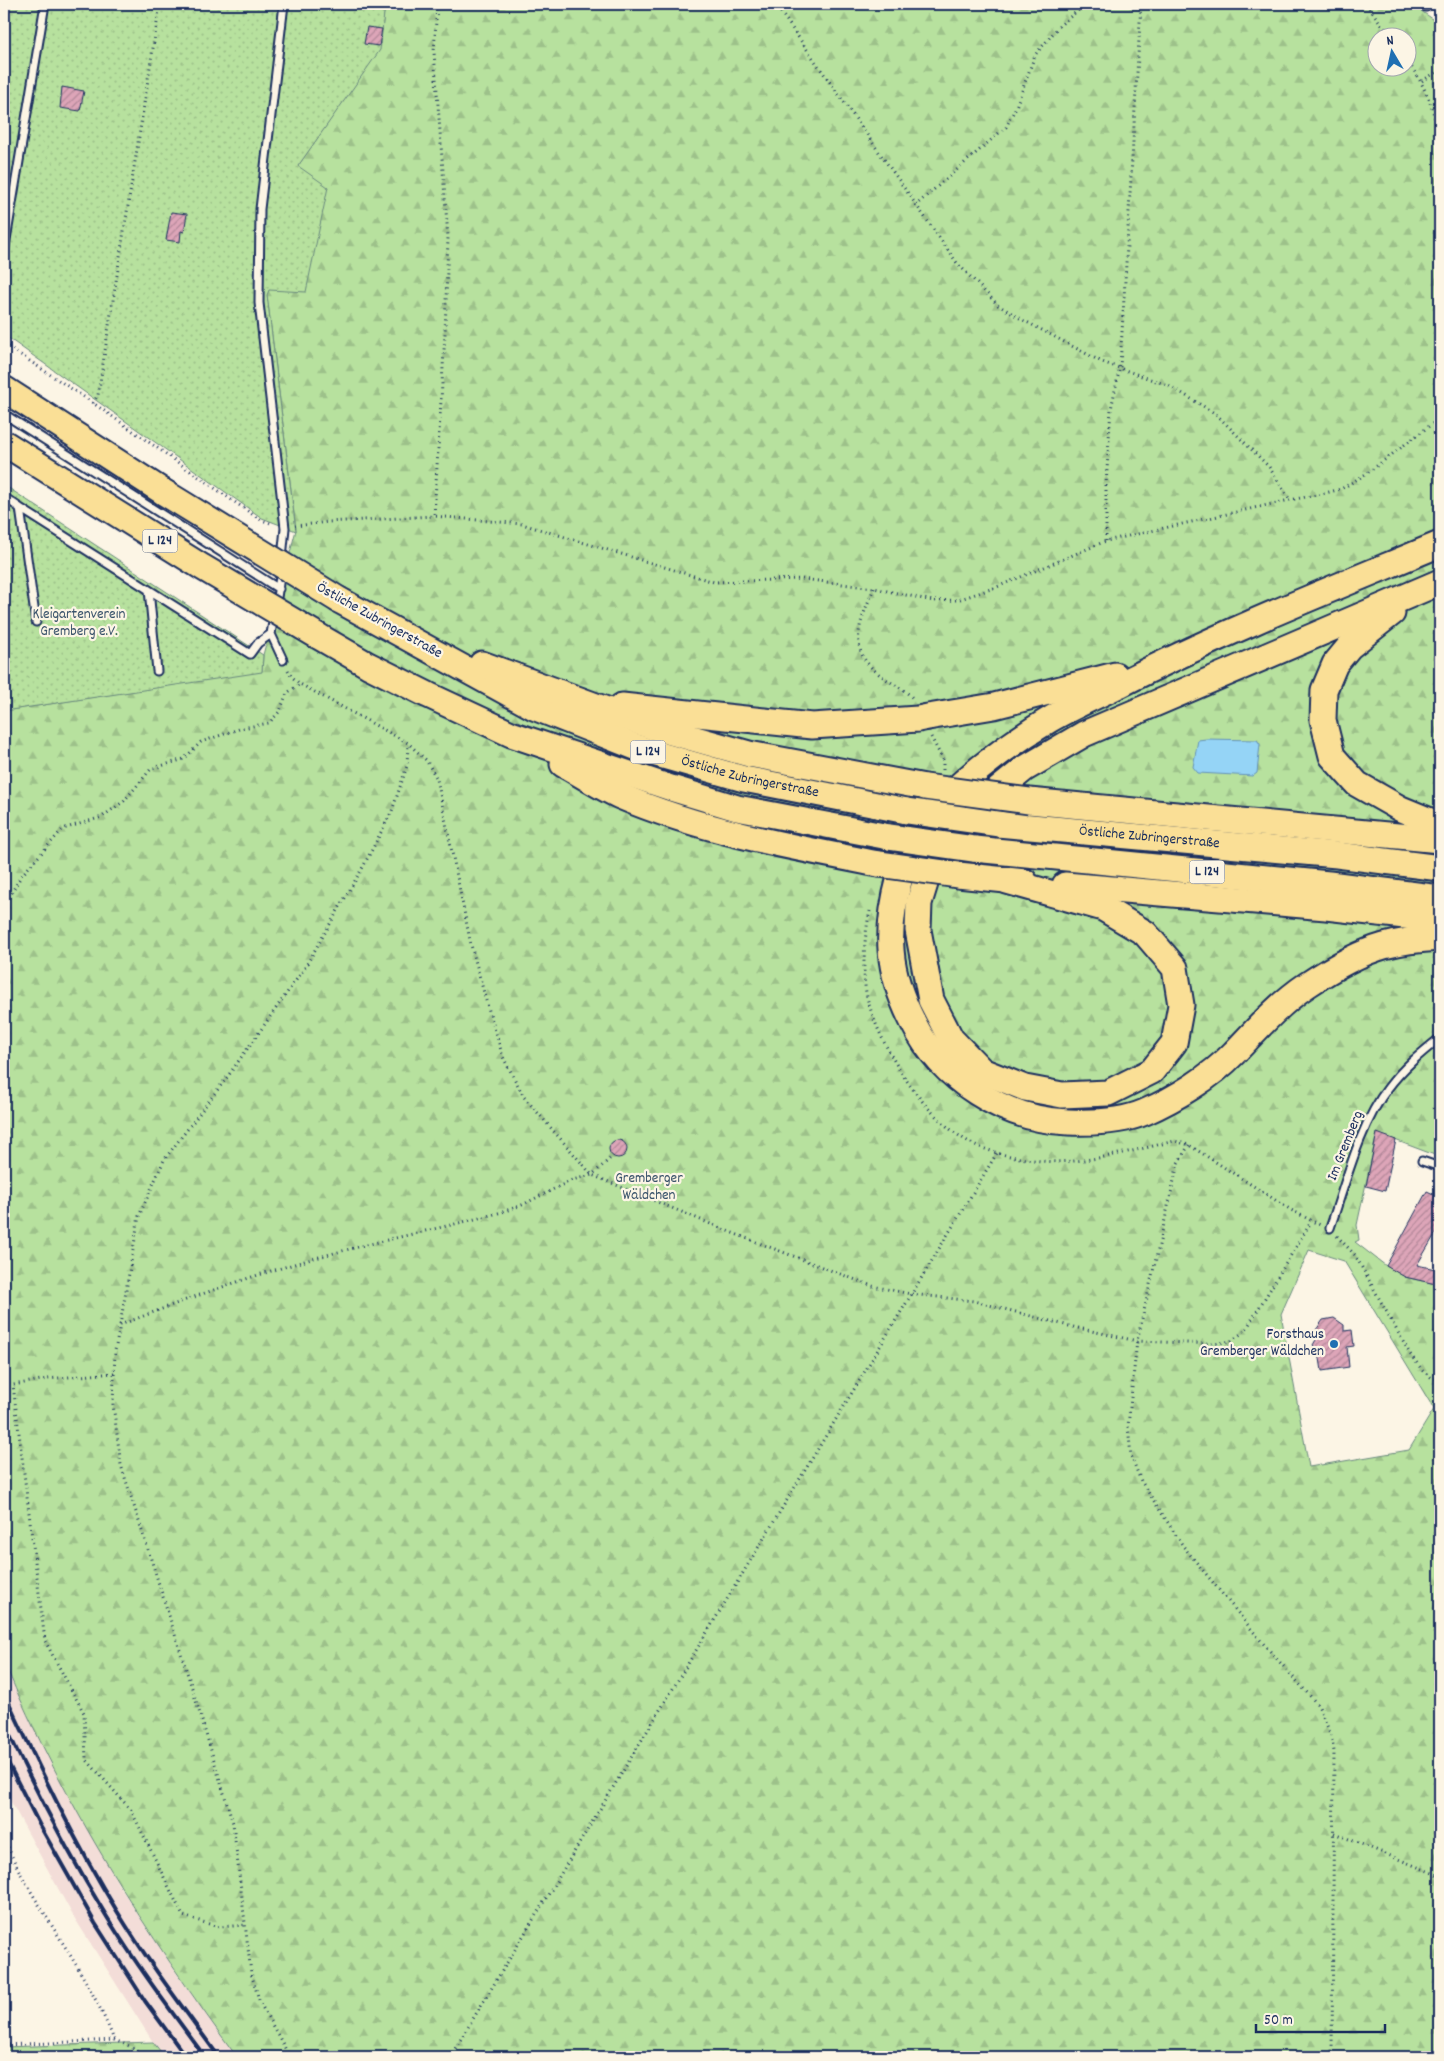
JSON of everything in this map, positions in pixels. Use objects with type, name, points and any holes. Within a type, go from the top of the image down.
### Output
[{"type":"highway","name":"Östliche Zubringerstraße","points":[[4,389],[165,493],[338,600],[534,707],[646,751],[744,780],[907,811],[998,824],[1337,855],[1440,868]]},
{"type":"highway","name":"Östliche Zubringerstraße","points":[[4,443],[202,567],[368,665],[511,734],[671,788],[737,808],[889,837],[974,850],[1328,884],[1440,898]]},
{"type":"highway","points":[[1439,545],[1263,618],[1161,663],[1049,720],[992,760],[937,809],[921,827],[906,857],[892,907],[890,932],[892,958],[902,1000],[923,1043],[965,1086],[1015,1112],[1064,1122],[1103,1122],[1143,1113],[1203,1079],[1231,1056],[1260,1025],[1305,986],[1344,964],[1381,947],[1440,938]]},
{"type":"highway","points":[[1434,585],[1364,635],[1334,664],[1324,690],[1323,720],[1332,756],[1357,784],[1401,809],[1440,825]]},
{"type":"highway","points":[[1007,881],[1103,908],[1145,933],[1175,968],[1181,1005],[1174,1043],[1152,1070],[1108,1093],[1062,1095],[1025,1088],[982,1071],[951,1039],[931,1000],[918,930],[919,903],[931,864],[967,820],[996,791],[1024,769],[1084,734],[1434,585]]},
{"type":"highway","points":[[409,638],[653,726],[748,754],[924,787],[1029,801],[1440,840]]},
{"type":"highway","points":[[590,703],[812,726],[923,718],[994,706],[1161,663]]},
{"type":"highway","points":[[511,734],[618,795],[669,814],[792,847],[879,864],[958,876],[1326,907],[1440,920]]},
{"type":"lane","points":[[4,252],[45,4]]},
{"type":"lane","points":[[283,660],[271,634],[279,589],[285,528],[259,303],[260,209],[284,4]]},
{"type":"lane","points":[[4,414],[279,589]]},
{"type":"lane","points":[[4,497],[250,654],[258,643],[271,634]]},
{"type":"lane","points":[[20,508],[36,622]]},
{"type":"lane","points":[[149,590],[157,671]]},
{"type":"lane","name":"Im Gremberg","points":[[1330,1228],[1366,1127],[1387,1088],[1416,1057],[1440,1038]]},
{"type":"lane","points":[[1422,1161],[1440,1167]]},
{"type":"path","points":[[94,403],[99,385],[160,4]]},
{"type":"path","points":[[434,516],[445,334],[448,237],[434,52],[437,4]]},
{"type":"path","points":[[776,4],[957,263],[998,305],[1056,339],[1102,362],[1170,386],[1216,414],[1269,467],[1290,500]]},
{"type":"path","points":[[916,206],[1006,127],[1016,107],[1035,54],[1060,25],[1086,4]]},
{"type":"path","points":[[1106,541],[1106,485],[1111,409],[1120,367],[1140,4]]},
{"type":"path","points":[[1366,4],[1384,28]]},
{"type":"path","points":[[1422,81],[1440,70]]},
{"type":"path","points":[[1416,72],[1422,81],[1437,125],[1440,152]]},
{"type":"path","points":[[4,344],[94,403],[259,519],[285,528],[310,523],[434,516],[522,524],[714,582],[802,579],[874,588],[934,601],[957,600],[976,595],[1106,541],[1322,494],[1341,488],[1366,474],[1440,418]]},
{"type":"path","points":[[283,660],[291,676],[300,684],[408,744],[426,760],[437,779],[471,945],[504,1057],[524,1097],[592,1174],[780,1252],[872,1286],[911,1294],[974,1301],[1069,1326],[1137,1341],[1214,1344],[1231,1341],[1244,1331],[1311,1222]]},
{"type":"path","points":[[4,906],[22,876],[63,829],[102,817],[124,801],[151,769],[184,758],[201,742],[242,728],[269,722],[280,711],[287,693],[300,684]]},
{"type":"path","points":[[290,2057],[260,2003],[251,1973],[233,1823],[194,1691],[121,1465],[113,1404],[115,1351],[139,1216],[164,1160],[228,1076],[304,969],[348,893],[392,810],[407,766],[408,744]]},
{"type":"path","points":[[450,2057],[998,1153],[1034,1161],[1077,1161],[1175,1141],[1189,1145],[1311,1222],[1330,1228],[1355,1255],[1410,1354],[1423,1371],[1432,1378],[1440,1379]]},
{"type":"path","points":[[1189,1145],[1178,1163],[1137,1341],[1128,1426],[1131,1456],[1141,1481],[1183,1546],[1261,1641],[1318,1705],[1332,1735],[1334,1751],[1332,2057]]},
{"type":"path","points":[[120,1325],[168,1306],[277,1269],[355,1247],[502,1212],[522,1205],[572,1180],[592,1174],[614,1156]]},
{"type":"path","points":[[114,1373],[47,1379],[13,1385],[45,1641],[84,1712],[86,1759],[131,1810],[183,1916],[219,1927],[246,1925]]},
{"type":"path","points":[[1334,1833],[1440,1876]]},
{"type":"path","points":[[4,1838],[21,1875],[81,1972],[105,2016],[114,2040]]},
{"type":"path","points":[[4,2045],[114,2040],[132,2047],[145,2057]]},
{"type":"shaded area","points":[[4,1662],[14,1685],[118,1884],[179,1977],[237,2057],[165,2057],[153,2042],[72,1914],[4,1789]]},
{"type":"green space","points":[[4,4],[385,4],[380,50],[298,166],[328,187],[306,292],[269,290],[267,295],[296,531],[262,518],[4,335]]},
{"type":"green space","name":"Gremberger Wäldchen","points":[[385,4],[1411,4],[1440,24],[1440,1157],[1379,1134],[1376,1137],[1357,1225],[1359,1240],[1355,1242],[1386,1266],[1405,1277],[1440,1285],[1440,2057],[237,2057],[203,2011],[109,1867],[53,1766],[4,1662],[4,711],[262,671],[263,655],[296,530],[267,295],[298,166],[379,50]],"holes":[[[1309,1250],[1344,1261],[1434,1409],[1409,1450],[1309,1467],[1281,1314]]]},
{"type":"green space","name":"Kleigartenverein Gremberg e.V.","points":[[4,485],[263,655],[262,672],[4,711]]},
{"type":"green space","points":[[153,2042],[165,2057],[4,2057],[4,2047]]},
{"type":"water","points":[[1198,740],[1257,740],[1260,744],[1257,773],[1253,776],[1198,773],[1193,767]]},
{"type":"building","points":[[367,27],[382,29],[379,46],[364,44]]},
{"type":"building","points":[[62,87],[84,91],[80,111],[60,108]]},
{"type":"building","points":[[171,212],[187,214],[184,232],[181,231],[180,242],[166,240]]},
{"type":"building","points":[[1377,1133],[1396,1140],[1385,1191],[1366,1186]]},
{"type":"building","points":[[618,1140],[624,1143],[627,1149],[624,1155],[618,1158],[612,1155],[609,1149],[612,1143]]},
{"type":"building","points":[[1427,1191],[1440,1197],[1440,1226],[1417,1265],[1440,1270],[1440,1285],[1405,1277],[1386,1266]]},
{"type":"building","name":"Forsthaus Gremberger Wäldchen","points":[[1334,1318],[1344,1325],[1344,1331],[1352,1330],[1354,1346],[1347,1347],[1349,1367],[1322,1371],[1319,1352],[1313,1345],[1317,1338],[1316,1330],[1323,1320]]},
{"type":"railway","points":[[4,1692],[30,1748],[101,1885],[141,1949],[219,2057]]},
{"type":"railway","points":[[4,1723],[53,1822],[107,1917],[142,1971],[205,2057]]},
{"type":"railway","points":[[4,1755],[39,1824],[95,1923],[145,2001],[186,2057]]},
{"type":"place","name":"Forsthaus Gremberger Wäldchen","points":[[1334,1344]]}]
